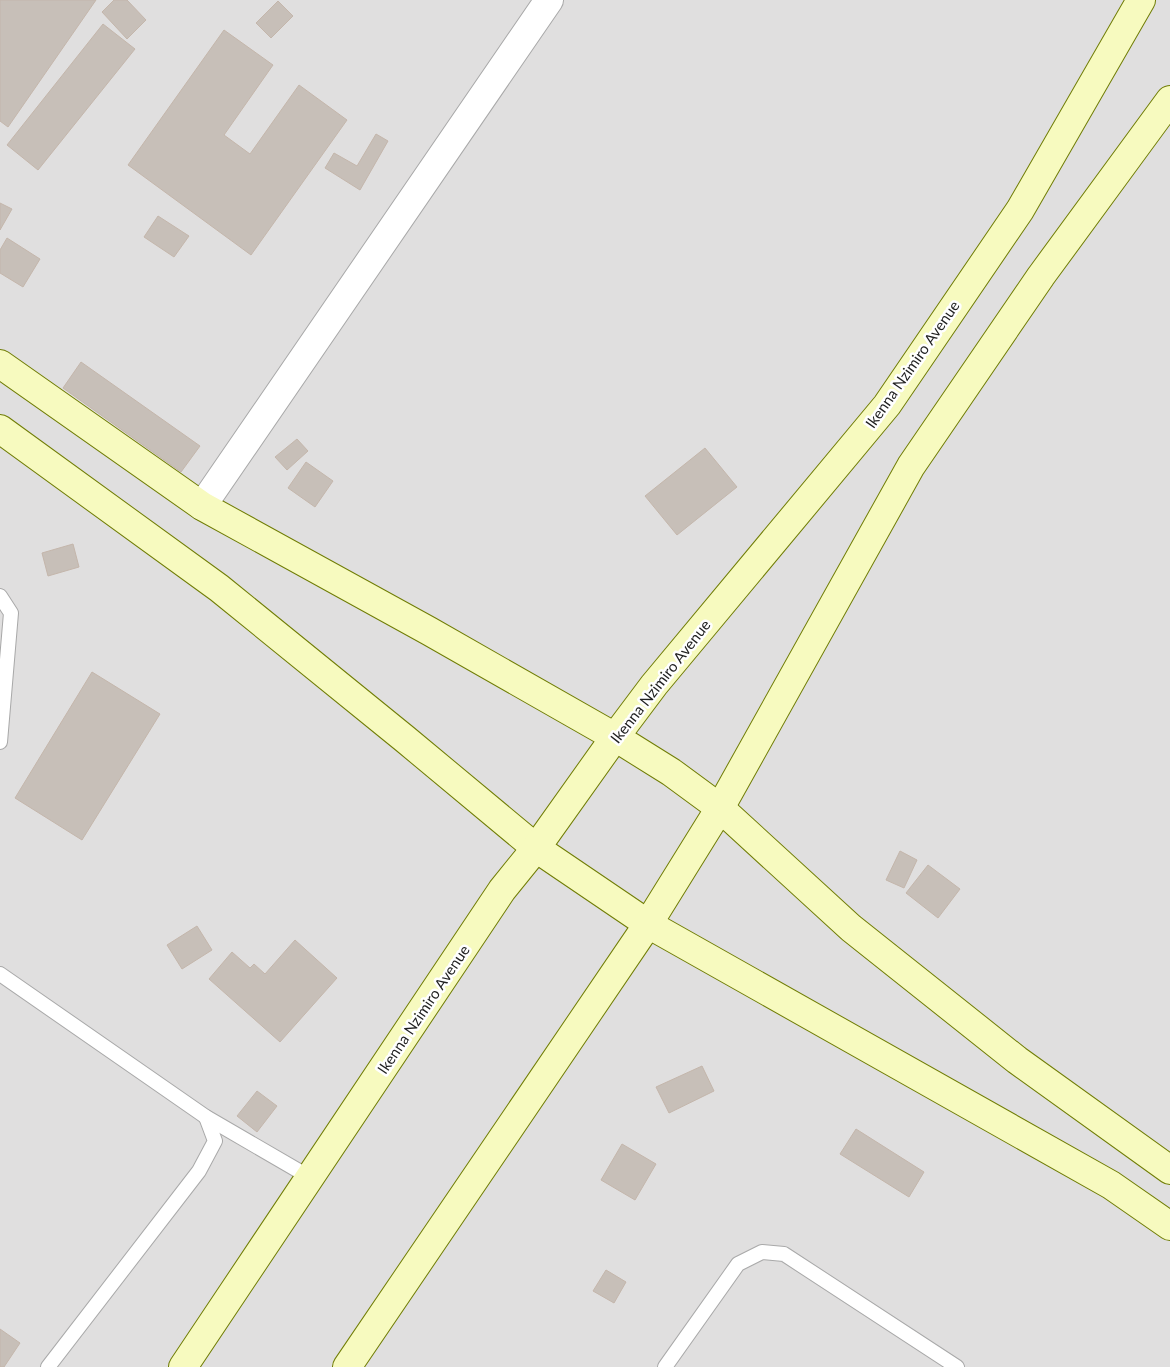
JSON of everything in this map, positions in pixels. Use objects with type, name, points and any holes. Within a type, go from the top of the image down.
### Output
[{"type":"street","points":[[202,506],[549,0]]},
{"type":"street","name":"Ikenna Nzimiro Avenue","points":[[183,1367],[502,890],[536,848],[614,736],[886,405],[1020,210],[1141,0]]},
{"type":"street","points":[[347,1367],[648,924],[720,808],[911,466],[1041,276],[1170,100]]},
{"type":"street","points":[[0,364],[202,506],[614,736],[671,772],[720,808],[851,928],[1017,1060],[1170,1170]]},
{"type":"street","points":[[0,429],[219,588],[536,848],[648,924],[1111,1185],[1170,1226]]},
{"type":"lane","points":[[0,596],[11,613],[0,742]]},
{"type":"lane","points":[[0,974],[206,1117],[311,1178]]},
{"type":"lane","points":[[48,1367],[198,1171],[214,1141],[206,1117]]},
{"type":"lane","points":[[665,1367],[738,1264],[762,1252],[784,1254],[957,1367]]},
{"type":"shaded area","points":[[0,0],[1170,0],[1170,1367],[0,1367]]},
{"type":"building","points":[[0,0],[96,0],[8,127],[0,121]]},
{"type":"building","points":[[114,0],[127,0],[146,20],[127,39],[102,12]]},
{"type":"building","points":[[278,1],[293,16],[271,38],[256,23]]},
{"type":"building","points":[[103,24],[135,49],[38,170],[7,145]]},
{"type":"building","points":[[224,30],[273,65],[224,135],[250,154],[299,85],[347,120],[251,255],[128,165]]},
{"type":"building","points":[[376,134],[388,141],[360,190],[325,168],[334,153],[357,166]]},
{"type":"building","points":[[0,203],[12,209],[0,230]]},
{"type":"building","points":[[158,216],[189,236],[174,257],[144,237]]},
{"type":"building","points":[[7,238],[40,259],[23,287],[0,273],[0,250]]},
{"type":"building","points":[[81,362],[200,446],[181,472],[63,388]]},
{"type":"building","points":[[297,439],[308,451],[287,470],[275,457]]},
{"type":"building","points":[[705,448],[737,487],[677,535],[645,496]]},
{"type":"building","points":[[306,462],[333,481],[315,507],[288,488]]},
{"type":"building","points":[[73,544],[79,567],[48,576],[42,553]]},
{"type":"building","points":[[92,672],[160,714],[82,840],[15,798]]},
{"type":"building","points":[[900,851],[917,860],[904,888],[886,880]]},
{"type":"building","points":[[928,865],[960,889],[938,918],[906,893]]},
{"type":"building","points":[[197,926],[212,950],[182,969],[167,945]]},
{"type":"building","points":[[295,940],[337,978],[280,1042],[209,979],[232,952],[250,968],[254,964],[265,974]]},
{"type":"building","points":[[702,1066],[714,1091],[669,1113],[656,1087]]},
{"type":"building","points":[[257,1091],[277,1106],[257,1132],[237,1116]]},
{"type":"building","points":[[856,1129],[924,1172],[909,1197],[840,1154]]},
{"type":"building","points":[[622,1144],[656,1164],[635,1200],[601,1180]]},
{"type":"building","points":[[606,1270],[626,1282],[614,1303],[593,1291]]},
{"type":"building","points":[[0,1329],[20,1343],[4,1367],[0,1367]]}]
